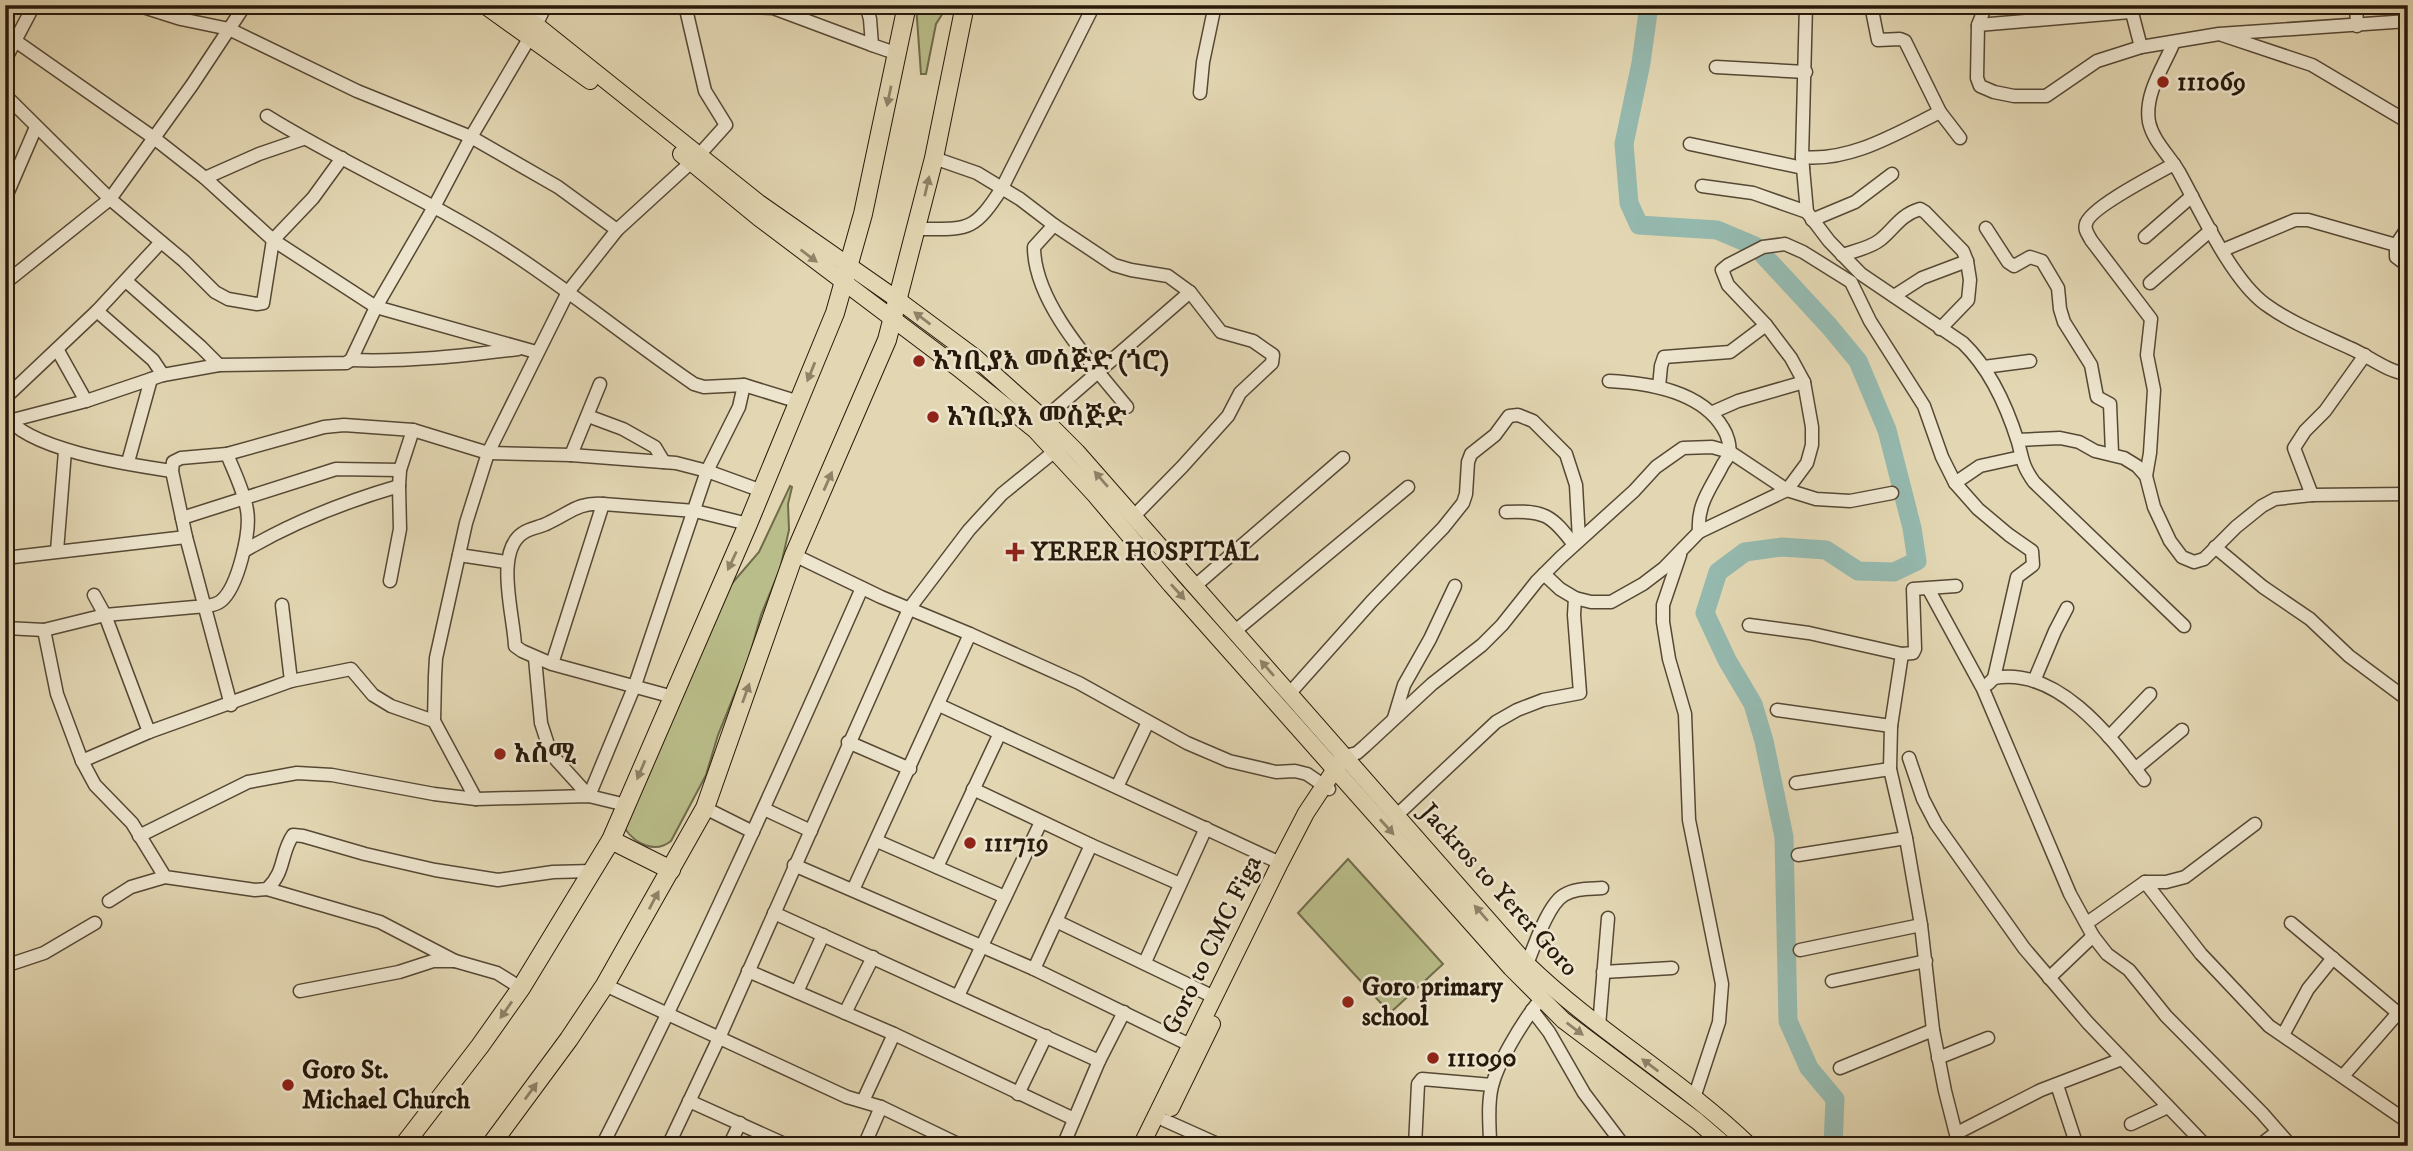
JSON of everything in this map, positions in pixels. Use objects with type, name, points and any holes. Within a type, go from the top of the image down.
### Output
[{"type":"highway","points":[[403,1146],[521,988],[611,841],[762,491],[835,313],[863,214],[907,5]]},
{"type":"highway","points":[[490,1146],[605,985],[705,808],[794,555],[848,436],[887,340],[934,158],[965,5]]},
{"type":"highway","points":[[611,841],[671,870]]},
{"type":"main road","points":[[484,5],[533,30]]},
{"type":"main road","points":[[507,5],[533,30],[695,159],[759,203],[845,274],[893,319],[1016,413],[1346,764]]},
{"type":"main road","points":[[845,274],[898,300],[985,365],[1044,419],[1077,452],[1289,694],[1511,968],[1536,1004],[1563,1020],[1719,1143]]},
{"type":"main road","points":[[1151,1146],[1184,1070],[1327,787],[1346,764]]},
{"type":"main road","name":"Jackros to Yerer Goro","points":[[1346,764],[1397,814],[1527,964],[1553,989],[1699,1102],[1749,1146]]},
{"type":"main road","name":"Goro to CMC Figa","points":[[1141,1146],[1184,1070],[1190,1045],[1280,863],[1327,787]]},
{"type":"street","points":[[5,60],[17,42],[34,5]]},
{"type":"street","points":[[137,5],[181,19],[229,29],[357,91],[471,138],[558,187],[617,230]]},
{"type":"street","points":[[5,283],[110,199],[245,5]]},
{"type":"street","points":[[351,360],[376,307],[546,5]]},
{"type":"street","points":[[476,799],[434,721],[436,658],[459,555],[488,453],[568,292],[617,230],[695,159],[726,125],[705,91],[685,5]]},
{"type":"street","points":[[708,5],[773,8],[898,54]]},
{"type":"street","points":[[866,5],[872,45]]},
{"type":"street","points":[[917,229],[962,229],[987,211],[1002,188],[1094,5]]},
{"type":"street","points":[[1200,93],[1203,62],[1215,5]]},
{"type":"street","points":[[1806,5],[1803,162],[1809,216]]},
{"type":"street","points":[[1871,5],[1878,40],[1905,41],[1940,113],[1960,138]]},
{"type":"street","points":[[1986,5],[1978,25],[1980,86],[1994,93],[2014,96],[2046,96],[2097,61],[2141,47],[2219,34],[2408,21]]},
{"type":"street","points":[[2356,5],[2357,26]]},
{"type":"street","points":[[1978,25],[2130,9],[2141,47]]},
{"type":"street","points":[[2219,34],[2312,65],[2408,122]]},
{"type":"street","points":[[17,42],[154,138],[205,178],[273,240],[376,307],[536,352]]},
{"type":"street","points":[[2174,42],[2150,97],[2150,124],[2157,141],[2174,164],[2235,273],[2264,303],[2387,369],[2408,374]]},
{"type":"street","points":[[1716,67],[1806,72]]},
{"type":"street","points":[[5,95],[110,199],[220,296],[257,304],[263,303],[273,240],[313,198],[342,158]]},
{"type":"street","points":[[1690,144],[1803,162],[1878,143],[1940,113]]},
{"type":"street","points":[[267,116],[303,139],[434,207],[503,247],[694,384],[704,387],[744,385],[799,402]]},
{"type":"street","points":[[5,199],[36,127]]},
{"type":"street","points":[[205,178],[259,154],[303,139]]},
{"type":"street","points":[[934,158],[977,173],[1114,265],[1168,276],[1191,292],[1221,332],[1253,341],[1273,355],[1272,363],[1240,393],[1228,416],[1133,517]]},
{"type":"street","points":[[2146,476],[2154,390],[2147,355],[2151,319],[2091,240],[2086,222],[2090,215],[2109,202],[2174,164]]},
{"type":"street","points":[[1809,216],[1863,197],[1892,174]]},
{"type":"street","points":[[1702,186],[1753,193],[1809,216],[1842,255],[1856,278],[1870,321],[1924,406],[1942,457],[1955,483],[1978,509],[2032,551],[2035,559],[2033,565],[2017,578],[2009,604],[1993,678],[1983,689]]},
{"type":"street","points":[[2145,237],[2192,196]]},
{"type":"street","points":[[1842,255],[1881,240],[1900,220],[1920,209],[1963,251],[1967,261],[1970,279],[1968,300],[1940,329]]},
{"type":"street","points":[[2223,250],[2295,219],[2308,220],[2396,245]]},
{"type":"street","points":[[1054,225],[1034,247],[1034,257],[1042,282],[1052,305],[1127,407]]},
{"type":"street","points":[[2408,227],[2396,245],[2396,257],[2408,266]]},
{"type":"street","points":[[1986,228],[2008,262],[2014,265],[2036,257],[2042,261],[2058,288],[2064,322],[2091,365],[2097,397],[2110,404],[2112,453]]},
{"type":"street","points":[[2150,283],[2211,230]]},
{"type":"street","points":[[5,398],[97,311],[161,242]]},
{"type":"street","points":[[1544,574],[1560,589],[1576,598],[1591,602],[1611,602],[1643,584],[1664,568],[1699,532],[1787,490],[1807,463],[1812,445],[1810,411],[1804,382],[1791,358],[1723,277],[1722,270],[1763,247],[1785,244],[1894,296],[1963,342],[1984,367],[2018,440],[2023,466],[2046,495],[2135,576],[2184,626]]},
{"type":"street","points":[[1894,296],[1922,278],[1967,261]]},
{"type":"street","points":[[125,281],[201,346],[219,365]]},
{"type":"street","points":[[1044,419],[1191,292]]},
{"type":"street","points":[[97,311],[153,360],[157,377],[128,462]]},
{"type":"street","points":[[1659,387],[1664,357],[1730,352],[1766,326]]},
{"type":"street","points":[[7,418],[86,401],[157,377],[219,365],[339,364],[351,360],[394,362],[523,348]]},
{"type":"street","points":[[57,349],[86,401]]},
{"type":"street","points":[[2312,495],[2294,447],[2305,431],[2325,411],[2365,355]]},
{"type":"street","points":[[1984,367],[2030,361]]},
{"type":"street","points":[[1609,381],[1659,387],[1691,398],[1713,412],[1726,433],[1730,452],[1699,509],[1699,532]]},
{"type":"street","points":[[1713,412],[1738,401],[1804,382]]},
{"type":"street","points":[[571,455],[600,384]]},
{"type":"street","points":[[589,796],[635,685],[707,471],[739,407],[744,385]]},
{"type":"street","points":[[1289,694],[1372,601],[1444,528],[1463,503],[1471,454],[1495,435],[1509,416],[1518,415],[1533,421],[1566,454],[1576,485],[1577,543]]},
{"type":"street","points":[[589,416],[623,429],[655,447],[664,462]]},
{"type":"street","points":[[7,418],[39,439],[65,451],[172,471]]},
{"type":"street","points":[[231,705],[186,537],[172,471],[173,462],[181,458],[228,454],[324,427],[344,425],[413,430],[488,453],[571,455],[664,462],[707,471],[762,491]]},
{"type":"street","points":[[390,581],[400,529],[400,470],[413,430]]},
{"type":"street","points":[[2018,440],[2060,438],[2079,442],[2095,451],[2112,453],[2137,466],[2146,476],[2163,529],[2182,558],[2194,562],[2204,559],[2262,506],[2275,499],[2312,495],[2408,494]]},
{"type":"street","points":[[1346,764],[1432,684],[1482,645],[1503,625],[1544,574],[1634,491],[1656,467],[1683,448],[1712,447],[1730,452],[1787,490],[1816,499],[1850,501],[1892,492]]},
{"type":"street","points":[[57,551],[65,451]]},
{"type":"street","points":[[668,1146],[719,1038],[909,609],[969,530],[1002,494],[1055,452]]},
{"type":"street","points":[[6,628],[44,630],[105,615],[206,606],[217,604],[224,599],[244,551],[250,528],[244,497],[228,454]]},
{"type":"street","points":[[1955,483],[1980,466],[2021,457]]},
{"type":"street","points":[[1195,586],[1343,458]]},
{"type":"street","points":[[182,518],[336,469],[400,470]]},
{"type":"street","points":[[244,551],[301,521],[360,497],[398,486]]},
{"type":"street","points":[[1235,631],[1408,487]]},
{"type":"street","points":[[673,697],[552,664],[515,646],[506,562],[510,546],[523,533],[589,503],[695,511],[748,524]]},
{"type":"street","points":[[552,664],[603,504]]},
{"type":"street","points":[[1506,512],[1542,513],[1577,543]]},
{"type":"street","points":[[5,558],[186,537]]},
{"type":"street","points":[[2215,547],[2263,587],[2311,619],[2349,656],[2408,700]]},
{"type":"street","points":[[1682,549],[1663,605],[1663,622],[1685,714],[1689,820],[1722,984],[1719,1022],[1699,1102]]},
{"type":"street","points":[[459,555],[506,562]]},
{"type":"street","points":[[794,555],[862,588],[1079,683],[1187,743],[1229,761],[1276,772],[1295,771],[1307,774],[1327,787]]},
{"type":"street","points":[[1394,718],[1404,685],[1455,586]]},
{"type":"street","points":[[1749,625],[1809,633],[1902,654],[1913,653],[1913,589],[1920,587],[1929,590],[1956,586]]},
{"type":"street","points":[[602,1146],[669,1015],[862,588]]},
{"type":"street","points":[[1929,590],[1983,689],[2070,894],[2094,936],[2107,954],[2129,970],[2166,1016],[2291,1146]]},
{"type":"street","points":[[94,595],[105,615],[149,732]]},
{"type":"street","points":[[1397,814],[1496,722],[1543,700],[1580,694],[1574,615],[1576,598]]},
{"type":"street","points":[[282,605],[292,681]]},
{"type":"street","points":[[2034,681],[2067,608]]},
{"type":"street","points":[[44,630],[57,694],[82,761],[95,785],[132,823],[165,877]]},
{"type":"street","points":[[853,890],[970,634]]},
{"type":"street","points":[[1902,654],[1891,726],[1890,769],[1906,838],[1921,925],[1933,1030],[1956,1141],[2041,1090],[2122,1059]]},
{"type":"street","points":[[535,657],[541,723],[551,754],[589,796]]},
{"type":"street","points":[[82,761],[149,732],[231,705],[292,681],[351,668],[373,695],[391,706],[434,721]]},
{"type":"street","points":[[1993,678],[2003,676],[2034,681],[2080,708],[2109,737],[2144,780]]},
{"type":"street","points":[[2109,737],[2150,694]]},
{"type":"street","points":[[939,705],[1280,863]]},
{"type":"street","points":[[1777,710],[1891,726]]},
{"type":"street","points":[[1117,787],[1149,722]]},
{"type":"street","points":[[2135,769],[2182,730]]},
{"type":"street","points":[[937,867],[1000,733]]},
{"type":"street","points":[[848,742],[910,769]]},
{"type":"street","points":[[1909,758],[1923,799],[1936,824],[2024,948],[2122,1059],[2206,1146]]},
{"type":"street","points":[[1796,783],[1890,769]]},
{"type":"street","points":[[139,836],[248,782],[297,773],[332,775],[476,799],[589,796],[626,805]]},
{"type":"street","points":[[973,789],[1180,884]]},
{"type":"street","points":[[705,808],[753,832]]},
{"type":"street","points":[[764,809],[811,831]]},
{"type":"street","points":[[958,996],[1041,822]]},
{"type":"street","points":[[2087,923],[2145,882],[2185,877],[2255,824]]},
{"type":"street","points":[[1145,962],[1206,828]]},
{"type":"street","points":[[267,889],[275,881],[283,864],[287,843],[293,835],[303,835],[365,854],[435,870],[499,880],[553,872],[593,871]]},
{"type":"street","points":[[1798,855],[1906,838]]},
{"type":"street","points":[[877,841],[1005,897]]},
{"type":"street","points":[[1034,969],[1091,845]]},
{"type":"street","points":[[794,865],[1034,969],[1190,1045]]},
{"type":"street","points":[[109,901],[131,887],[165,877],[255,890],[267,889],[380,922],[455,961]]},
{"type":"street","points":[[2145,882],[2201,954],[2269,1026],[2408,1122]]},
{"type":"street","points":[[1527,964],[1539,934],[1561,896],[1576,890],[1602,888]]},
{"type":"street","points":[[774,913],[1100,1061]]},
{"type":"street","points":[[1599,1026],[1608,918]]},
{"type":"street","points":[[1056,921],[1214,996]]},
{"type":"street","points":[[5,966],[44,953],[95,923]]},
{"type":"street","points":[[2291,923],[2398,1013],[2408,1025]]},
{"type":"street","points":[[1800,950],[1921,925]]},
{"type":"street","points":[[797,992],[823,935]]},
{"type":"street","points":[[2049,978],[2094,936]]},
{"type":"street","points":[[845,1013],[873,957]]},
{"type":"street","points":[[2283,1035],[2308,989],[2333,958]]},
{"type":"street","points":[[300,991],[399,972],[433,961],[455,961],[497,972],[521,988]]},
{"type":"street","points":[[1832,981],[1926,961]]},
{"type":"street","points":[[1603,972],[1672,968]]},
{"type":"street","points":[[748,971],[894,1034],[1074,1119]]},
{"type":"street","points":[[605,985],[847,1097],[881,1107],[962,1146]]},
{"type":"street","points":[[1490,1146],[1492,1085],[1512,1042],[1536,1004]]},
{"type":"street","points":[[1536,1004],[1584,1093],[1624,1146]]},
{"type":"street","points":[[1063,1146],[1124,1012]]},
{"type":"street","points":[[2343,1076],[2398,1013]]},
{"type":"street","points":[[1840,1068],[1933,1030]]},
{"type":"street","points":[[863,1101],[894,1034]]},
{"type":"street","points":[[1018,1094],[1046,1036]]},
{"type":"street","points":[[1938,1058],[1988,1038]]},
{"type":"street","points":[[1415,1146],[1418,1084],[1422,1079],[1492,1085]]},
{"type":"street","points":[[2057,1085],[2077,1146]]},
{"type":"street","points":[[689,1101],[789,1146]]},
{"type":"street","points":[[864,1146],[881,1107]]},
{"type":"street","points":[[2131,1124],[2168,1107]]},
{"type":"street","points":[[1164,1120],[1199,1141],[1222,1146]]},
{"type":"street","points":[[729,1146],[740,1124]]},
{"type":"street","points":[[1610,1146],[1612,1131]]},
{"type":"street","points":[[2259,1146],[2277,1132]]},
{"type":"green space","points":[[916,5],[948,5],[936,24],[926,74],[921,74]]},
{"type":"green space","points":[[790,486],[789,530],[780,569],[761,615],[748,661],[718,735],[706,775],[671,841],[659,847],[646,846],[625,829],[722,595],[759,552]]},
{"type":"green space","points":[[1348,859],[1443,964],[1390,1013],[1298,913]]},
{"type":"waterway","points":[[1649,5],[1641,63],[1624,144],[1629,203],[1639,225],[1717,230],[1755,246],[1829,326],[1858,361],[1887,430],[1912,528],[1917,561],[1894,572],[1858,571],[1826,550],[1782,547],[1745,552],[1718,572],[1705,613],[1727,660],[1753,704],[1764,741],[1784,837],[1788,1021],[1809,1068],[1835,1099],[1833,1146]]},
{"type":"place","name":"111069","points":[[2163,82]]},
{"type":"place","name":"አንቢያእ መስጅድ (ጎሮ)","points":[[919,361]]},
{"type":"place","name":"አንቢያእ መስጅድ","points":[[933,417]]},
{"type":"place","name":"YERER HOSPITAL","points":[[1015,552]]},
{"type":"place","name":"አስሚ","points":[[500,754]]},
{"type":"place","name":"111719","points":[[970,843]]},
{"type":"place","name":"Goro primary school","points":[[1348,1002]]},
{"type":"place","name":"111090","points":[[1433,1058]]},
{"type":"place","name":"Goro St. Michael Church","points":[[288,1085]]}]
